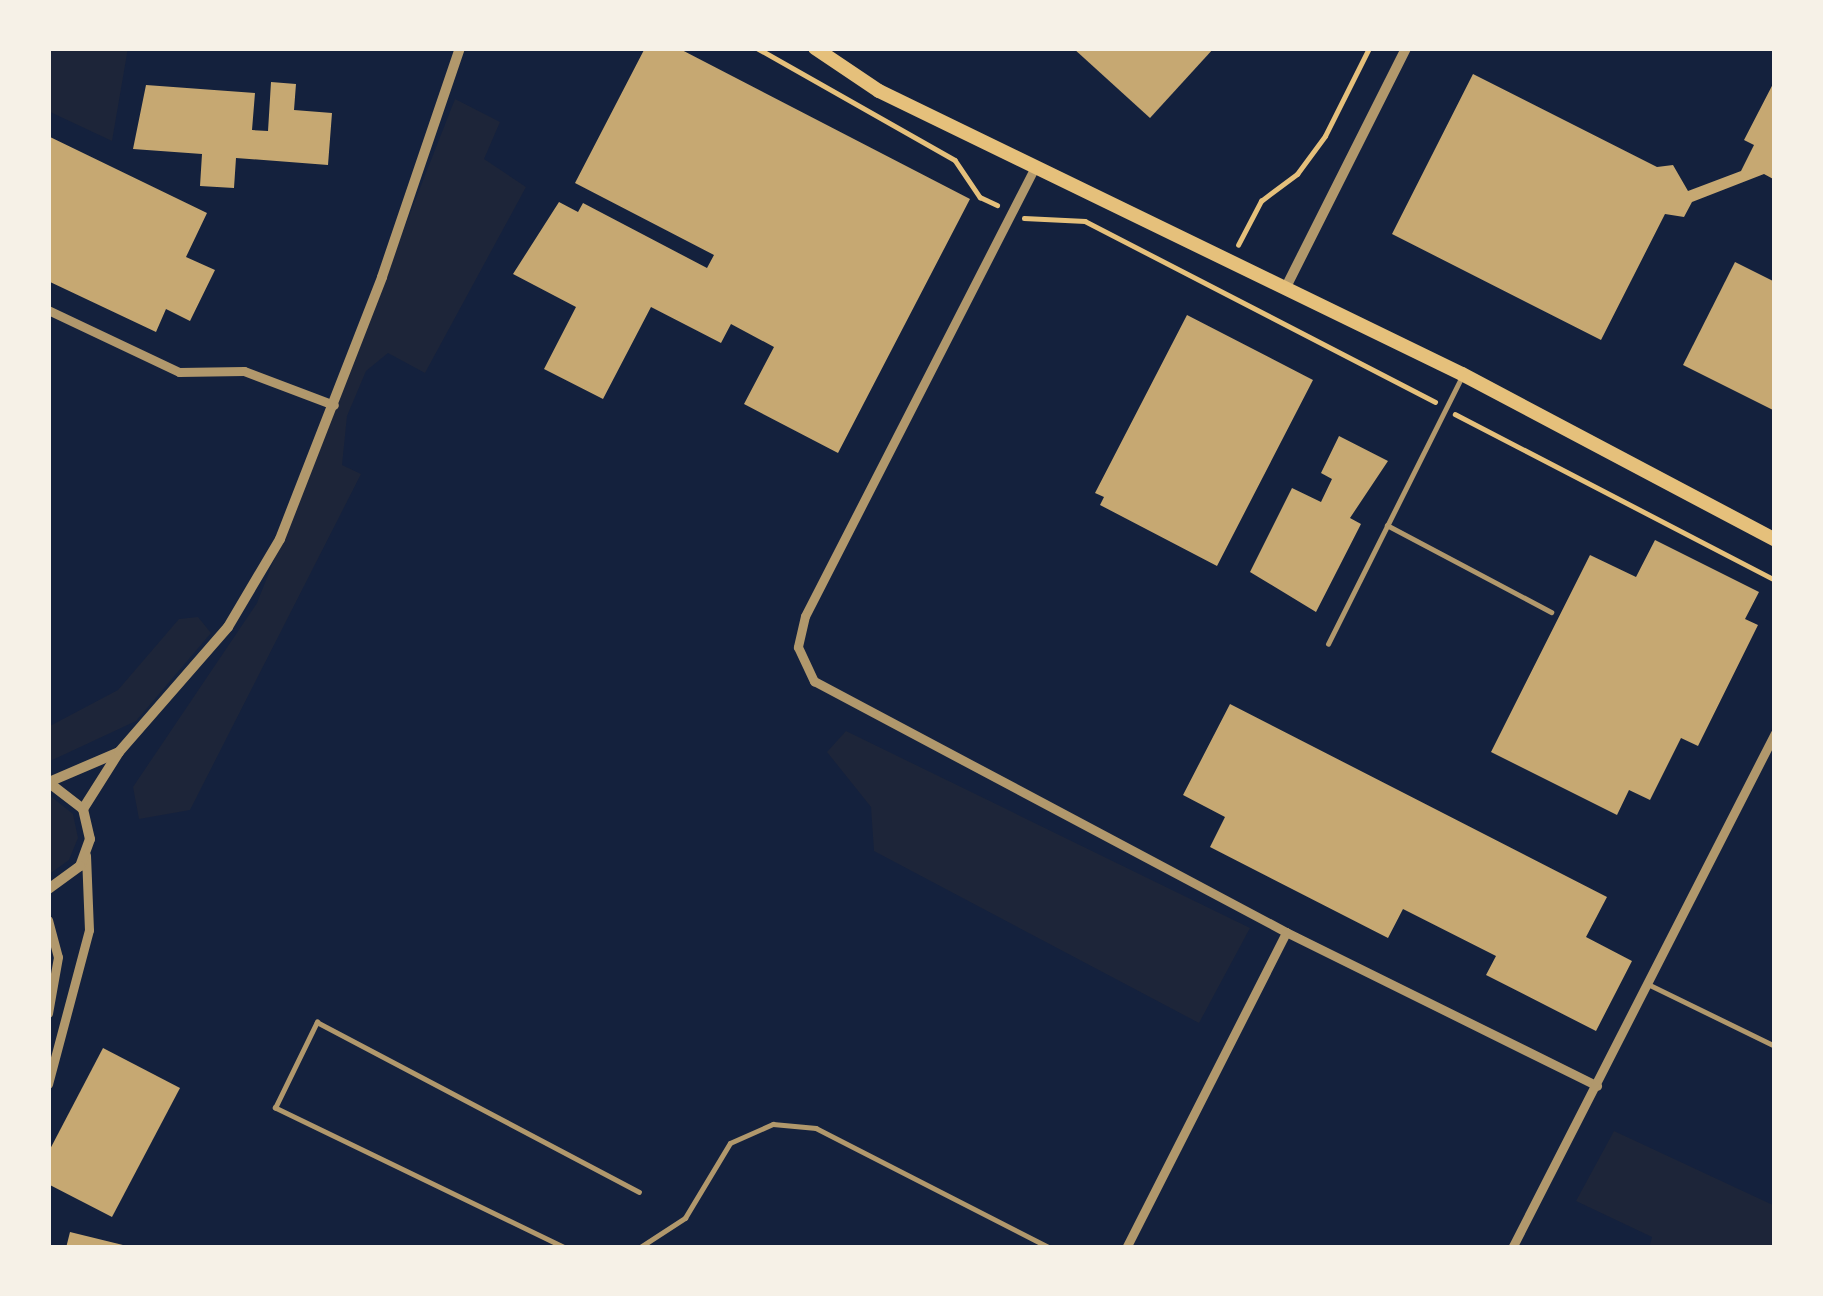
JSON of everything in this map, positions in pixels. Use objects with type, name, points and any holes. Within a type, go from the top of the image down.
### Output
[{"type":"main road","points":[[815,48],[879,91],[1462,374],[1775,540]]},
{"type":"street","points":[[48,1084],[89,930],[83,809],[119,752],[194,674],[261,575],[334,405],[460,48]]},
{"type":"street","points":[[1285,289],[1406,48]]},
{"type":"street","points":[[1035,167],[805,616],[798,647],[814,681],[841,701],[1286,932],[1597,1086]]},
{"type":"street","points":[[48,310],[179,372],[244,371],[334,405]]},
{"type":"street","points":[[1512,1248],[1775,734]]},
{"type":"street","points":[[83,809],[49,782],[119,752]]},
{"type":"street","points":[[48,889],[71,877],[86,855]]},
{"type":"street","points":[[48,920],[58,957],[48,1013]]},
{"type":"street","points":[[1126,1248],[1286,932]]},
{"type":"lane","points":[[1328,644],[1462,374]]},
{"type":"lane","points":[[1387,526],[1551,612]]},
{"type":"lane","points":[[1648,984],[1775,1046]]},
{"type":"lane","points":[[565,1248],[275,1108],[317,1022],[639,1192]]},
{"type":"lane","points":[[639,1248],[685,1218],[730,1143],[773,1124],[815,1128],[1050,1248]]},
{"type":"path","points":[[757,48],[955,160],[980,197],[1031,221],[1085,221],[1775,580]]},
{"type":"path","points":[[1241,239],[1261,201],[1298,173],[1325,136],[1369,48]]},
{"type":"shaded area","points":[[48,48],[128,48],[112,141],[48,111]]},
{"type":"shaded area","points":[[455,99],[500,122],[484,159],[526,187],[425,373],[388,353],[366,371],[347,416],[342,465],[361,474],[190,810],[139,819],[133,787],[257,603]]},
{"type":"shaded area","points":[[198,617],[211,633],[136,721],[48,762],[48,727],[118,690],[179,619]]},
{"type":"shaded area","points":[[846,731],[1250,928],[1199,1023],[874,851],[871,807],[827,752]]},
{"type":"shaded area","points":[[48,794],[73,814],[78,838],[69,860],[48,875]]},
{"type":"shaded area","points":[[1614,1131],[1775,1206],[1775,1248],[1649,1248],[1652,1237],[1576,1201]]},
{"type":"building","points":[[645,48],[678,48],[970,199],[838,453],[744,404],[774,347],[731,324],[721,343],[651,307],[603,399],[544,369],[576,307],[513,274],[559,202],[578,212],[583,203],[707,268],[714,255],[575,183]]},
{"type":"building","points":[[1073,48],[1214,48],[1150,118]]},
{"type":"building","points":[[1473,74],[1657,167],[1673,165],[1688,191],[1741,171],[1754,145],[1744,140],[1775,80],[1775,180],[1764,174],[1692,202],[1684,217],[1665,214],[1601,340],[1392,234]]},
{"type":"building","points":[[271,82],[296,84],[294,110],[332,113],[328,165],[236,158],[234,188],[200,186],[202,154],[133,149],[146,85],[255,93],[252,130],[268,131]]},
{"type":"building","points":[[48,136],[207,213],[186,257],[215,270],[190,321],[166,309],[156,332],[48,281]]},
{"type":"building","points":[[1735,262],[1775,282],[1775,411],[1683,365]]},
{"type":"building","points":[[1187,315],[1313,380],[1217,566],[1100,505],[1104,497],[1095,493]]},
{"type":"building","points":[[1339,436],[1388,461],[1350,518],[1361,524],[1316,612],[1250,572],[1292,488],[1321,502],[1332,479],[1321,473]]},
{"type":"building","points":[[1655,540],[1759,592],[1745,619],[1758,625],[1698,746],[1681,738],[1650,800],[1629,790],[1617,815],[1491,752],[1590,555],[1636,577]]},
{"type":"building","points":[[1230,704],[1607,897],[1586,937],[1632,961],[1596,1031],[1486,975],[1496,956],[1403,909],[1388,938],[1210,847],[1225,817],[1183,795]]},
{"type":"building","points":[[103,1048],[180,1088],[112,1217],[48,1184],[48,1153]]},
{"type":"building","points":[[70,1232],[127,1246],[127,1248],[66,1248]]}]
